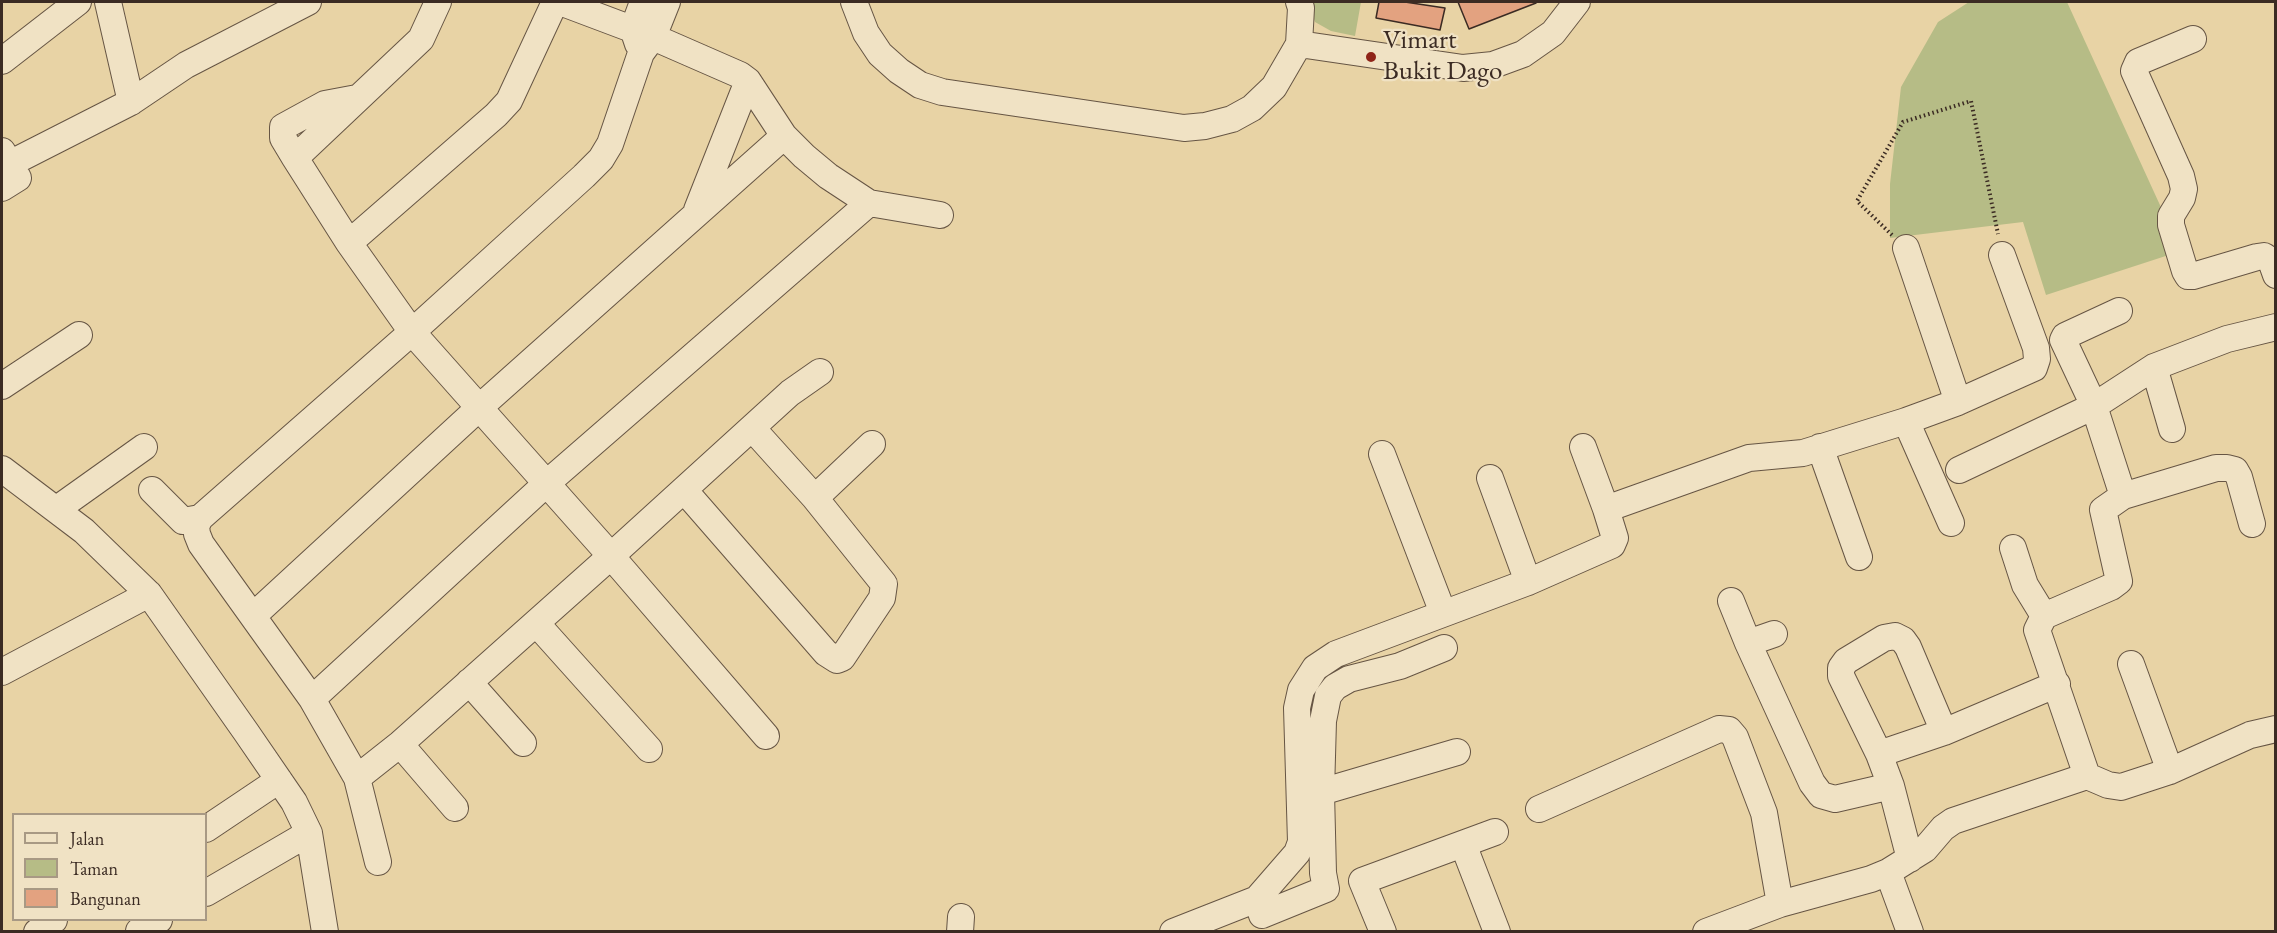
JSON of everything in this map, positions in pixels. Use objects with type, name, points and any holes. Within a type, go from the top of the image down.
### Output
[{"type":"street","points":[[2,61],[78,2]]},
{"type":"street","points":[[108,2],[131,102]]},
{"type":"street","points":[[2,188],[18,178],[11,155],[131,102],[186,65],[305,2]]},
{"type":"street","points":[[438,2],[421,39],[357,98],[325,104],[283,128],[283,138],[349,243],[412,332],[611,556],[766,736]]},
{"type":"street","points":[[349,243],[488,123],[509,101],[555,2]]},
{"type":"street","points":[[560,2],[643,40],[730,70],[748,81],[784,136],[828,176],[869,203],[940,215]]},
{"type":"street","points":[[643,2],[643,40]]},
{"type":"street","points":[[378,862],[357,778],[312,699],[201,544],[196,534],[196,525],[601,159],[610,144],[643,40],[667,2]]},
{"type":"street","points":[[854,2],[866,33],[880,54],[920,86],[942,92],[1184,128],[1205,126],[1232,119],[1252,108],[1274,87],[1299,44],[1301,8],[1299,2]]},
{"type":"street","points":[[1299,44],[1452,67],[1493,66],[1523,54],[1553,33],[1577,2]]},
{"type":"street","points":[[2193,39],[2138,62],[2134,71],[2183,183],[2182,198],[2171,216],[2171,225],[2185,271],[2188,276],[2193,276],[2264,256],[2271,261],[2276,275]]},
{"type":"street","points":[[694,216],[748,81]]},
{"type":"street","points":[[253,616],[480,407],[784,136]]},
{"type":"street","points":[[312,699],[547,483],[869,203]]},
{"type":"street","points":[[1906,248],[1958,402]]},
{"type":"street","points":[[1606,509],[1749,458],[1803,453],[1906,421],[1958,402],[2034,368],[2037,358],[2036,348],[2002,255]]},
{"type":"street","points":[[2119,311],[2066,336],[2063,340],[2094,406],[2123,496]]},
{"type":"street","points":[[1959,470],[2094,406],[2154,367],[2227,339],[2276,327]]},
{"type":"street","points":[[2,386],[79,335]]},
{"type":"street","points":[[2154,367],[2172,429]]},
{"type":"street","points":[[357,778],[400,744],[790,393],[819,372]]},
{"type":"street","points":[[1906,421],[1951,523]]},
{"type":"street","points":[[684,490],[826,653],[837,660],[842,658],[882,598],[884,584],[815,498],[752,428]]},
{"type":"street","points":[[815,498],[872,444]]},
{"type":"street","points":[[57,509],[144,447]]},
{"type":"street","points":[[1263,915],[1301,842],[1297,708],[1301,690],[1316,668],[1336,654],[1528,582],[1612,544],[1615,538],[1583,447]]},
{"type":"street","points":[[1820,447],[1859,557]]},
{"type":"street","points":[[1382,454],[1443,613]]},
{"type":"street","points":[[2087,776],[2037,630],[2044,616],[2111,587],[2119,581],[2103,510],[2123,496],[2216,468],[2227,468],[2235,470],[2239,477],[2252,524]]},
{"type":"street","points":[[2,469],[92,538],[148,594],[279,780],[294,802],[309,833],[325,932]]},
{"type":"street","points":[[1490,478],[1528,582]]},
{"type":"street","points":[[152,490],[183,521],[200,519]]},
{"type":"street","points":[[2013,548],[2025,585],[2044,616]]},
{"type":"street","points":[[2,672],[148,594]]},
{"type":"street","points":[[1731,601],[1748,644],[1812,783],[1821,795],[1835,799],[1891,786]]},
{"type":"street","points":[[536,622],[649,749]]},
{"type":"street","points":[[1748,644],[1774,634]]},
{"type":"street","points":[[1910,859],[1891,786],[1879,754],[1841,676],[1840,668],[1846,661],[1884,638],[1895,636],[1903,640],[1944,732]]},
{"type":"street","points":[[1326,889],[1323,873],[1321,792],[1323,721],[1328,696],[1335,687],[1349,679],[1400,666],[1444,648]]},
{"type":"street","points":[[2132,664],[2170,771]]},
{"type":"street","points":[[469,682],[523,743]]},
{"type":"street","points":[[1879,754],[1944,732],[2057,684]]},
{"type":"street","points":[[1539,809],[1719,729],[1729,730],[1736,737],[1764,813],[1780,904]]},
{"type":"street","points":[[1706,932],[1780,904],[1871,879],[1888,872],[1925,849],[1943,828],[1953,822],[2087,776],[2108,785],[2121,787],[2170,771],[2250,735],[2276,729]]},
{"type":"street","points":[[400,744],[455,808]]},
{"type":"street","points":[[1321,792],[1457,752]]},
{"type":"street","points":[[207,828],[279,780]]},
{"type":"street","points":[[1173,932],[1263,915],[1326,889],[1362,881],[1495,832]]},
{"type":"street","points":[[207,892],[309,833]]},
{"type":"street","points":[[1463,844],[1497,932]]},
{"type":"street","points":[[1888,872],[1910,932]]},
{"type":"street","points":[[1362,881],[1383,932]]},
{"type":"street","points":[[37,932],[53,921]]},
{"type":"street","points":[[140,931],[157,921]]},
{"type":"path","points":[[1906,248],[1857,201],[1903,122],[1971,101],[2002,255]]},
{"type":"green space","points":[[1308,2],[1361,2],[1355,36],[1331,31],[1315,22]]},
{"type":"green space","points":[[1969,2],[2067,2],[2181,251],[2046,295],[2023,222],[1890,238],[1890,184],[1901,87],[1938,22]]},
{"type":"building","points":[[1379,2],[1405,2],[1445,8],[1440,30],[1376,18]]},
{"type":"building","points":[[1458,2],[1536,2],[1536,3],[1469,29]]},
{"type":"place","name":"Vimart Bukit Dago","points":[[1371,57]]}]
